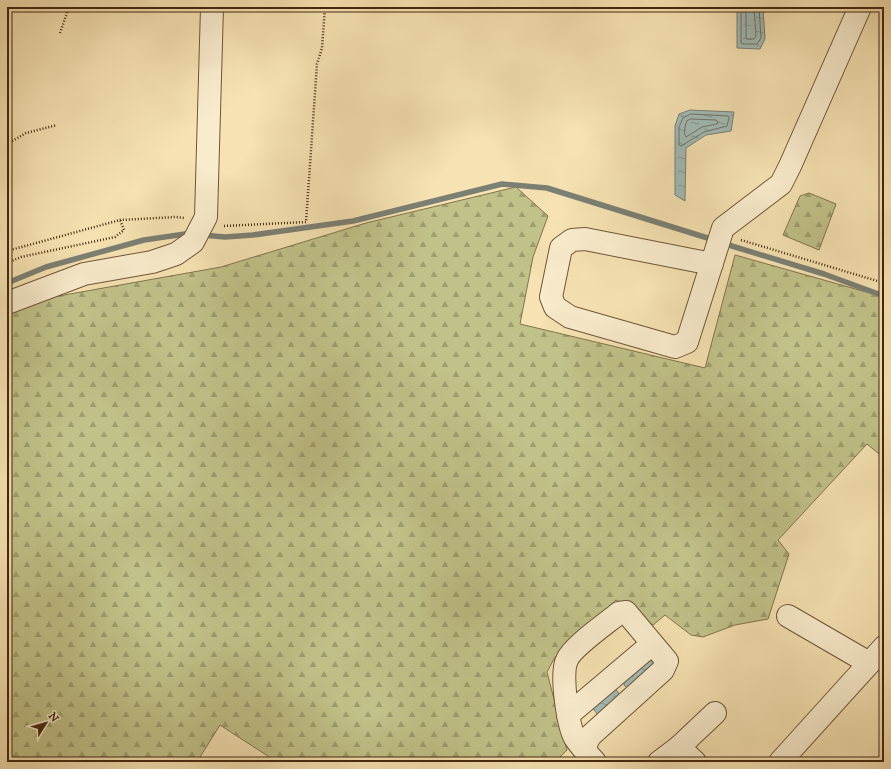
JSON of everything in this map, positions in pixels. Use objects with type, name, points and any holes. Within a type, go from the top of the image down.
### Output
[{"type":"street","points":[[7,303],[84,274],[152,262],[176,254],[193,242],[206,217],[212,7]]},
{"type":"street","points":[[712,264],[585,239],[572,240],[561,248],[551,297],[555,307],[570,317],[675,347],[687,342],[712,264],[723,228],[781,184],[860,7]]},
{"type":"street","points":[[626,612],[667,662],[663,670],[590,736],[587,742],[590,756],[574,737],[568,715],[564,676],[566,660],[575,649],[619,613],[626,612]]},
{"type":"street","points":[[788,616],[869,664]]},
{"type":"street","points":[[568,715],[652,644]]},
{"type":"street","points":[[780,762],[884,647]]},
{"type":"street","points":[[565,668],[589,698]]},
{"type":"street","points":[[659,762],[679,748],[715,713]]},
{"type":"street","points":[[679,748],[695,762]]},
{"type":"path","points":[[60,33],[69,7]]},
{"type":"path","points":[[7,251],[120,220],[176,217],[224,226],[306,222],[317,64],[322,48],[325,7]]},
{"type":"path","points":[[7,144],[26,133],[57,125]]},
{"type":"path","points":[[7,263],[21,257],[115,236],[124,230],[120,220]]},
{"type":"path","points":[[721,235],[884,283]]},
{"type":"green space","points":[[516,187],[548,216],[533,257],[520,324],[705,368],[735,255],[884,297],[884,458],[867,444],[778,540],[789,554],[768,619],[735,625],[703,637],[691,635],[665,615],[653,625],[616,600],[555,657],[547,672],[567,750],[555,762],[310,762],[308,758],[296,762],[277,762],[220,725],[197,762],[7,762],[7,314],[53,297],[221,267],[366,223]]},
{"type":"green space","points":[[809,193],[836,204],[819,250],[783,235],[800,196]]},
{"type":"water","points":[[737,7],[763,7],[765,39],[760,49],[737,48]]},
{"type":"water","points":[[690,110],[734,112],[731,131],[706,135],[686,148],[685,201],[675,195],[675,126],[679,114]]},
{"type":"water","points":[[649,659],[657,666],[629,690],[624,685],[623,678]]},
{"type":"water","points":[[615,688],[622,698],[598,715],[591,706]]},
{"type":"waterway","points":[[202,235],[225,237],[253,235],[353,221],[502,184],[547,188],[714,240]]},
{"type":"waterway","points":[[7,283],[46,267],[144,240],[185,234],[191,235]]},
{"type":"waterway","points":[[722,243],[824,274],[884,296]]}]
